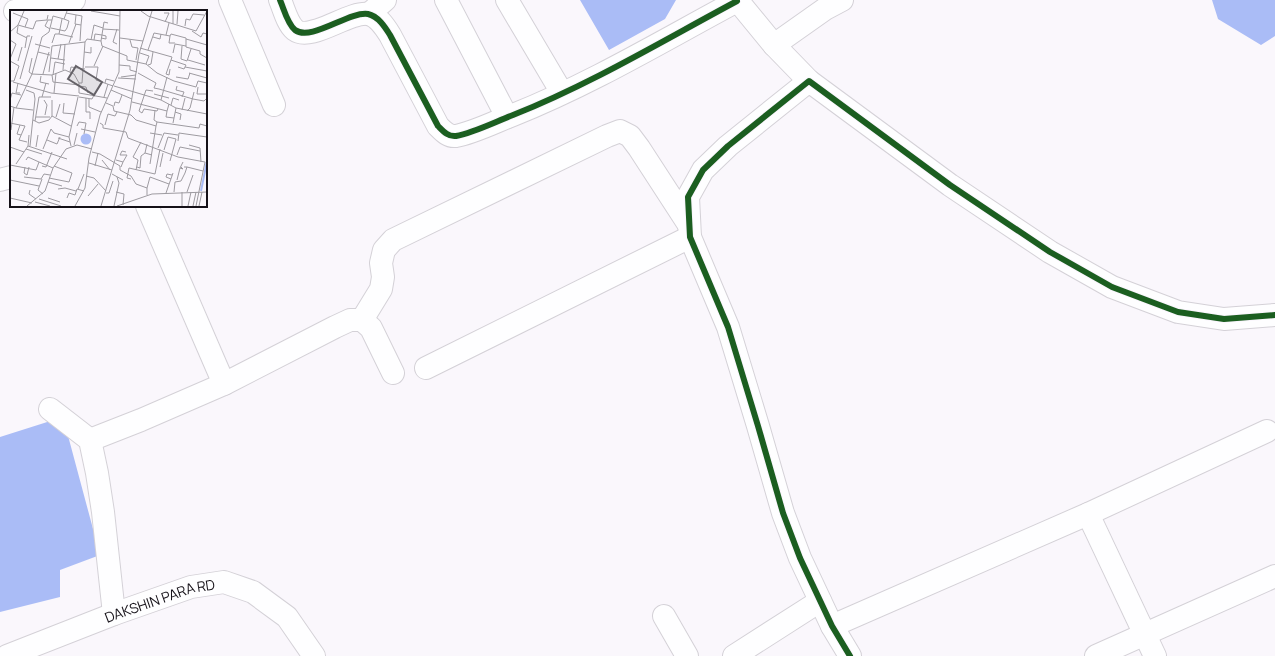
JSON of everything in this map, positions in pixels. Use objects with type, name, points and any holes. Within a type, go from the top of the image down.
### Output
[{"type":"street","points":[[230,0],[274,105]]},
{"type":"street","points":[[280,0],[290,24],[296,30],[303,33],[312,32],[352,17],[369,14],[385,0]]},
{"type":"street","points":[[446,0],[507,117]]},
{"type":"street","points":[[507,0],[562,93]]},
{"type":"street","points":[[369,14],[380,21],[390,35],[438,126],[446,134],[454,136],[467,133],[562,93],[644,51],[737,0],[774,45],[809,81],[950,186],[1050,252],[1112,287],[1178,312],[1224,319],[1275,315]]},
{"type":"street","points":[[774,45],[825,9],[842,0]]},
{"type":"street","points":[[23,10],[68,4]]},
{"type":"street","points":[[0,13],[10,12]]},
{"type":"street","points":[[689,231],[688,197],[703,170],[728,146],[809,81]]},
{"type":"street","points":[[362,320],[381,289],[383,277],[381,262],[384,250],[393,240],[599,139],[620,131],[630,136],[639,148],[689,231],[704,274],[728,327],[783,513],[800,558],[832,626],[850,656]]},
{"type":"street","points":[[0,180],[10,177]]},
{"type":"street","points":[[147,207],[224,384]]},
{"type":"street","points":[[426,368],[689,231]]},
{"type":"street","points":[[90,440],[141,420],[224,384],[350,320],[362,320],[371,328],[393,374]]},
{"type":"street","points":[[50,409],[90,440],[97,473],[114,614]]},
{"type":"street","points":[[832,626],[1088,514],[1267,431]]},
{"type":"street","points":[[1088,514],[1155,656]]},
{"type":"street","points":[[1096,656],[1275,576]]},
{"type":"street","name":"DAKSHIN PARA RD","points":[[20,654],[114,614],[191,587],[224,582],[253,592],[287,617],[314,656]]},
{"type":"street","points":[[734,656],[820,601]]},
{"type":"street","points":[[664,616],[687,656]]},
{"type":"water","points":[[580,0],[676,0],[665,19],[609,50]]},
{"type":"water","points":[[1212,0],[1275,0],[1275,36],[1261,45],[1218,19]]},
{"type":"water","points":[[63,417],[100,555],[60,570],[60,597],[0,612],[0,437]]},
{"type":"cycle path","points":[[280,0],[290,24],[295,30],[302,33],[320,29],[360,14],[372,15],[378,19],[390,35],[438,126],[451,136],[456,136],[485,127],[571,90],[737,1]]},
{"type":"cycle path","points":[[850,656],[832,626],[800,558],[783,513],[728,327],[690,237],[688,197],[703,170],[728,146],[809,81],[950,185],[1050,252],[1112,287],[1178,312],[1224,319],[1275,315]]}]
